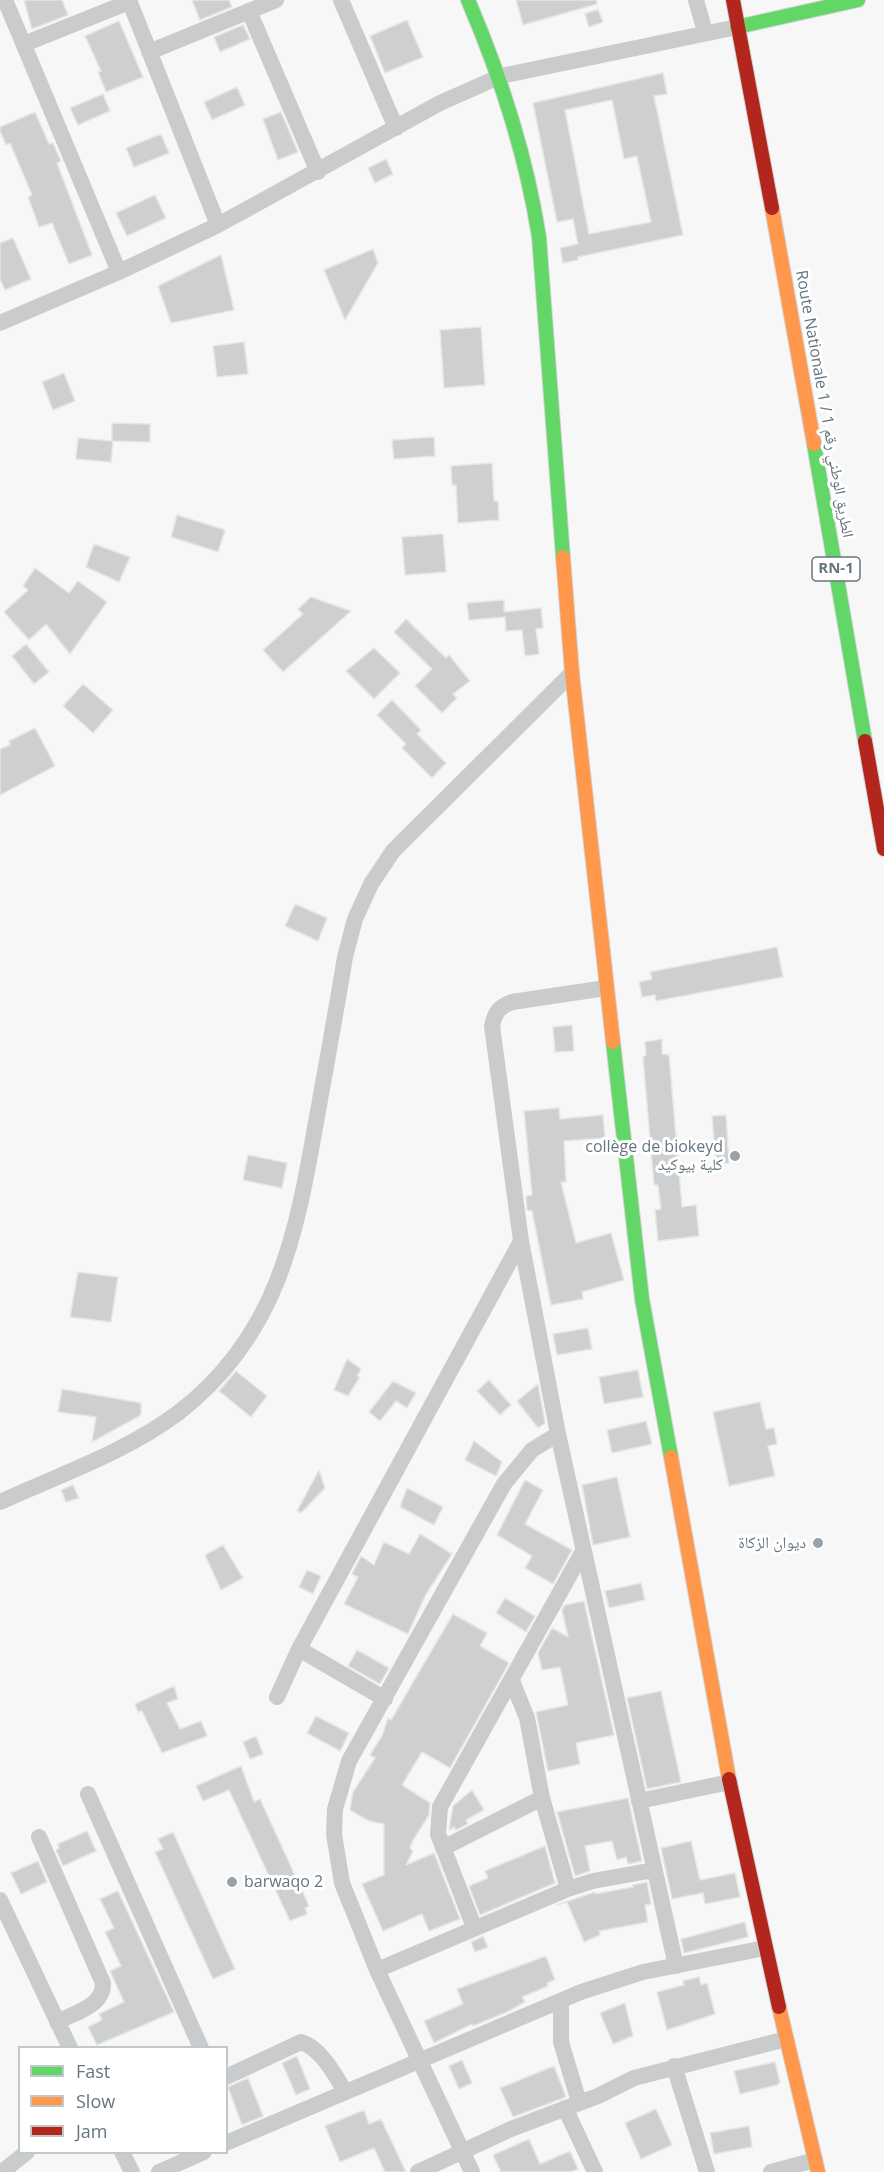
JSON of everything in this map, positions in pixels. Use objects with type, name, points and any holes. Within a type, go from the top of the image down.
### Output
[{"type":"street","points":[[5,0],[118,272]]},
{"type":"street","points":[[149,52],[276,0]]},
{"type":"street","points":[[341,0],[396,128]]},
{"type":"street","points":[[468,0],[501,76],[518,128],[531,182],[539,237],[572,673],[642,1299],[730,1782],[765,1948],[816,2166],[771,2172]]},
{"type":"street","points":[[696,0],[705,32]]},
{"type":"street","name":"Route Nationale 1 / الطريق الوطني رقم 1","points":[[733,0],[876,754],[884,849]]},
{"type":"street","points":[[0,323],[118,272],[218,225],[440,103],[501,76],[858,0]]},
{"type":"street","points":[[24,44],[129,1],[218,225]]},
{"type":"street","points":[[249,11],[318,172]]},
{"type":"street","points":[[0,1502],[131,1441],[178,1413],[218,1376],[252,1334],[278,1285],[294,1233],[345,957],[355,919],[371,884],[393,851],[413,830],[572,673]]},
{"type":"street","points":[[606,988],[512,1002],[502,1006],[494,1015],[492,1026],[521,1241],[558,1434],[582,1553],[676,1966]]},
{"type":"street","points":[[277,1697],[299,1649],[521,1241]]},
{"type":"street","points":[[472,2172],[417,2060],[342,1883],[334,1834],[337,1800],[349,1761],[504,1484],[527,1455],[558,1434]]},
{"type":"street","points":[[474,1927],[438,1834],[440,1807],[582,1553]]},
{"type":"street","points":[[299,1649],[384,1700]]},
{"type":"street","points":[[512,1681],[527,1718],[542,1798],[568,1889]]},
{"type":"street","points":[[639,1801],[730,1782]]},
{"type":"street","points":[[88,1794],[200,2046]]},
{"type":"street","points":[[443,1848],[542,1798]]},
{"type":"street","points":[[39,1837],[103,1983],[102,1995],[95,2002],[57,2022]]},
{"type":"street","points":[[377,1970],[568,1889],[593,1881],[654,1870]]},
{"type":"street","points":[[0,1900],[69,2046]]},
{"type":"street","points":[[228,2142],[417,2060],[612,1981],[765,1948]]},
{"type":"street","points":[[561,2001],[561,2042],[572,2105],[595,2172]]},
{"type":"street","points":[[418,2172],[634,2078],[647,2077],[674,2066],[786,2039]]},
{"type":"street","points":[[228,2076],[301,2042],[309,2045],[327,2064],[345,2091]]},
{"type":"street","points":[[674,2066],[707,2172]]},
{"type":"street","points":[[2,2172],[24,2154]]},
{"type":"street","points":[[123,2154],[132,2172]]},
{"type":"street","points":[[159,2172],[200,2154]]},
{"type":"building","points":[[24,0],[62,0],[68,15],[32,29]]},
{"type":"building","points":[[192,0],[229,0],[232,7],[200,20]]},
{"type":"building","points":[[516,0],[596,0],[597,4],[523,25]]},
{"type":"building","points":[[598,9],[603,22],[589,27],[585,14]]},
{"type":"building","points":[[407,20],[423,57],[385,73],[370,36]]},
{"type":"building","points":[[119,21],[143,77],[106,92],[98,72],[101,71],[85,36]]},
{"type":"building","points":[[243,25],[250,39],[220,52],[214,37]]},
{"type":"building","points":[[663,73],[667,94],[654,96],[683,235],[578,257],[578,260],[563,263],[560,248],[578,244],[573,219],[557,222],[533,103]],"holes":[[[612,100],[624,159],[637,156],[651,222],[589,234],[565,110]]]},
{"type":"building","points":[[237,87],[245,105],[212,120],[204,102]]},
{"type":"building","points":[[103,94],[110,111],[78,125],[70,108]]},
{"type":"building","points":[[35,112],[49,144],[53,143],[61,161],[57,163],[92,255],[69,264],[52,223],[39,227],[28,197],[32,195],[10,143],[6,145],[0,131],[0,127]]},
{"type":"building","points":[[281,112],[298,152],[278,160],[263,119]]},
{"type":"building","points":[[161,134],[169,153],[134,167],[126,148]]},
{"type":"building","points":[[386,159],[393,174],[375,183],[368,168]]},
{"type":"building","points":[[155,195],[166,218],[127,236],[116,213]]},
{"type":"building","points":[[13,238],[31,279],[5,290],[0,279],[0,243]]},
{"type":"building","points":[[373,249],[378,263],[345,320],[324,270]]},
{"type":"building","points":[[221,255],[234,310],[171,323],[158,286]]},
{"type":"building","points":[[481,327],[485,385],[444,388],[440,330]]},
{"type":"building","points":[[244,342],[248,374],[217,377],[213,346]]},
{"type":"building","points":[[64,373],[75,401],[53,410],[42,382]]},
{"type":"building","points":[[112,423],[150,424],[150,442],[112,441]]},
{"type":"building","points":[[434,437],[435,456],[394,459],[392,440]]},
{"type":"building","points":[[78,438],[113,441],[111,462],[76,459]]},
{"type":"building","points":[[492,463],[494,501],[498,501],[499,520],[458,523],[456,485],[452,485],[451,466]]},
{"type":"building","points":[[177,515],[225,530],[218,552],[171,537]]},
{"type":"building","points":[[443,534],[446,572],[405,575],[402,537]]},
{"type":"building","points":[[94,544],[130,557],[119,582],[86,567]]},
{"type":"building","points":[[35,568],[69,593],[78,581],[107,602],[70,654],[46,624],[29,640],[4,612],[28,590],[23,586]]},
{"type":"building","points":[[311,597],[351,611],[283,672],[263,650],[303,614],[298,609]]},
{"type":"building","points":[[504,600],[504,612],[541,608],[543,628],[536,629],[539,654],[525,656],[522,630],[506,631],[505,617],[469,620],[467,603]]},
{"type":"building","points":[[406,619],[446,658],[449,655],[470,681],[453,694],[457,698],[442,713],[415,686],[432,669],[394,632]]},
{"type":"building","points":[[26,644],[49,672],[34,684],[12,656]]},
{"type":"building","points":[[374,648],[400,673],[374,699],[346,671]]},
{"type":"building","points":[[83,684],[113,710],[93,733],[63,706]]},
{"type":"building","points":[[392,700],[421,730],[417,734],[446,763],[432,778],[402,748],[406,744],[377,715]]},
{"type":"building","points":[[35,728],[55,766],[0,795],[0,749],[10,745],[9,741]]},
{"type":"building","points":[[295,904],[327,918],[318,941],[285,926]]},
{"type":"building","points":[[777,947],[783,977],[656,1001],[655,995],[642,997],[639,982],[652,979],[650,972]]},
{"type":"building","points":[[572,1025],[574,1051],[555,1052],[553,1027]]},
{"type":"building","points":[[662,1039],[662,1054],[669,1055],[682,1207],[696,1205],[699,1236],[658,1241],[655,1210],[661,1209],[658,1185],[654,1185],[643,1057],[646,1055],[645,1042]]},
{"type":"building","points":[[559,1108],[560,1119],[603,1115],[605,1138],[564,1141],[566,1182],[561,1182],[576,1243],[611,1233],[624,1280],[582,1292],[583,1299],[551,1305],[532,1211],[527,1210],[526,1196],[532,1195],[524,1111]]},
{"type":"building","points":[[726,1115],[729,1163],[716,1164],[712,1116]]},
{"type":"building","points":[[248,1155],[287,1163],[282,1188],[243,1180]]},
{"type":"building","points":[[78,1272],[118,1277],[111,1322],[70,1317]]},
{"type":"building","points":[[588,1328],[592,1349],[557,1355],[553,1334]]},
{"type":"building","points":[[347,1359],[361,1369],[357,1376],[360,1377],[348,1396],[334,1390]]},
{"type":"building","points":[[638,1370],[643,1397],[604,1404],[599,1377]]},
{"type":"building","points":[[236,1371],[267,1396],[251,1417],[219,1391]]},
{"type":"building","points":[[489,1380],[511,1405],[500,1415],[477,1391]]},
{"type":"building","points":[[393,1381],[416,1393],[407,1408],[396,1401],[380,1421],[369,1412]]},
{"type":"building","points":[[538,1384],[545,1423],[538,1428],[517,1401]]},
{"type":"building","points":[[62,1389],[141,1403],[141,1415],[92,1442],[96,1417],[58,1412]]},
{"type":"building","points":[[760,1402],[766,1429],[774,1428],[777,1444],[768,1446],[775,1476],[729,1486],[713,1412]]},
{"type":"building","points":[[646,1421],[652,1444],[612,1453],[607,1430]]},
{"type":"building","points":[[474,1441],[502,1462],[496,1476],[465,1460]]},
{"type":"building","points":[[319,1470],[325,1488],[301,1513],[297,1511]]},
{"type":"building","points":[[617,1477],[630,1537],[593,1545],[582,1485]]},
{"type":"building","points":[[525,1480],[543,1490],[525,1524],[572,1550],[553,1584],[525,1568],[532,1556],[497,1535]]},
{"type":"building","points":[[73,1485],[79,1498],[66,1502],[61,1490]]},
{"type":"building","points":[[407,1488],[443,1507],[434,1525],[400,1507]]},
{"type":"building","points":[[420,1534],[452,1554],[425,1596],[408,1634],[344,1604],[358,1577],[352,1574],[361,1556],[374,1565],[384,1542],[409,1554]]},
{"type":"building","points":[[223,1545],[243,1578],[221,1590],[205,1555]]},
{"type":"building","points":[[307,1570],[321,1576],[313,1594],[299,1587]]},
{"type":"building","points":[[641,1583],[645,1600],[609,1608],[605,1591]]},
{"type":"building","points":[[505,1598],[535,1616],[526,1632],[496,1613]]},
{"type":"building","points":[[584,1601],[614,1735],[576,1743],[580,1764],[548,1771],[536,1712],[568,1705],[560,1667],[542,1670],[538,1653],[552,1628],[568,1637],[562,1610],[565,1605]]},
{"type":"building","points":[[453,1614],[487,1633],[480,1646],[509,1663],[450,1768],[422,1752],[402,1785],[430,1803],[429,1815],[412,1842],[410,1848],[413,1851],[406,1865],[434,1853],[460,1919],[429,1931],[422,1914],[383,1931],[362,1884],[384,1875],[384,1824],[369,1821],[350,1810],[353,1792],[375,1758],[370,1755],[382,1736],[388,1718],[391,1720]]},
{"type":"building","points":[[357,1650],[389,1668],[380,1684],[348,1666]]},
{"type":"building","points":[[174,1686],[178,1699],[167,1703],[180,1729],[201,1721],[207,1736],[162,1753],[142,1711],[138,1712],[135,1704]]},
{"type":"building","points":[[661,1691],[681,1782],[647,1789],[627,1698]]},
{"type":"building","points":[[316,1716],[349,1733],[340,1751],[307,1733]]},
{"type":"building","points":[[256,1736],[263,1754],[250,1759],[243,1742]]},
{"type":"building","points":[[241,1766],[254,1802],[260,1799],[309,1906],[305,1908],[307,1914],[290,1921],[229,1790],[203,1801],[196,1786]]},
{"type":"building","points":[[472,1790],[484,1810],[466,1820],[468,1824],[456,1830],[454,1827],[449,1830],[453,1806]]},
{"type":"building","points":[[628,1798],[642,1861],[628,1864],[626,1857],[617,1860],[612,1841],[585,1846],[590,1871],[575,1876],[557,1812]]},
{"type":"building","points":[[87,1831],[96,1851],[63,1866],[56,1850],[59,1848],[58,1844]]},
{"type":"building","points":[[173,1832],[235,1969],[213,1979],[155,1852],[163,1849],[158,1839]]},
{"type":"building","points":[[691,1841],[700,1880],[735,1873],[740,1897],[705,1904],[703,1893],[672,1899],[661,1848]]},
{"type":"building","points":[[545,1846],[555,1883],[480,1915],[469,1886],[488,1878],[485,1871]]},
{"type":"building","points":[[38,1861],[47,1882],[21,1894],[11,1873]]},
{"type":"building","points":[[647,1882],[651,1904],[645,1905],[648,1922],[599,1931],[600,1935],[584,1942],[567,1902],[557,1905],[595,1892],[595,1894],[633,1887],[633,1885]]},
{"type":"building","points":[[118,1891],[174,2012],[97,2045],[88,2027],[102,2020],[99,2014],[124,2002],[110,1971],[121,1966],[105,1932],[114,1928],[100,1899]]},
{"type":"building","points":[[745,1922],[748,1937],[684,1953],[681,1939]]},
{"type":"building","points":[[483,1936],[488,1947],[475,1952],[471,1942]]},
{"type":"building","points":[[546,1956],[555,1980],[547,1983],[548,1986],[522,1997],[525,2002],[507,2012],[473,2026],[472,2024],[434,2043],[424,2021],[463,2004],[457,1989]]},
{"type":"building","points":[[699,1977],[701,1985],[707,1983],[715,2014],[667,2030],[657,1992],[684,1985],[683,1981]]},
{"type":"building","points":[[625,2003],[633,2036],[613,2044],[600,2013]]},
{"type":"building","points":[[297,2056],[310,2089],[296,2095],[282,2063]]},
{"type":"building","points":[[462,2060],[472,2083],[459,2089],[449,2066]]},
{"type":"building","points":[[775,2062],[780,2082],[777,2085],[740,2094],[734,2071]]},
{"type":"building","points":[[554,2066],[566,2097],[513,2117],[500,2088]]},
{"type":"building","points":[[248,2078],[263,2116],[242,2125],[228,2087]]},
{"type":"building","points":[[656,2109],[672,2145],[641,2159],[625,2123]]},
{"type":"building","points":[[364,2110],[369,2124],[381,2119],[406,2172],[385,2172],[374,2148],[340,2162],[325,2126]]},
{"type":"building","points":[[749,2126],[752,2147],[714,2154],[710,2133]]},
{"type":"building","points":[[529,2139],[540,2164],[570,2151],[578,2169],[570,2172],[501,2172],[493,2155]]},
{"type":"traffic: fast","points":[[468,0],[502,87],[520,146],[534,206],[539,237],[563,557]]},
{"type":"traffic: fast","points":[[737,27],[858,0]]},
{"type":"traffic: fast","points":[[814,444],[865,741]]},
{"type":"traffic: fast","points":[[613,1042],[642,1299],[671,1457]]},
{"type":"traffic: slow","points":[[772,208],[814,444]]},
{"type":"traffic: slow","points":[[563,557],[572,673],[613,1042]]},
{"type":"traffic: slow","points":[[671,1457],[729,1779]]},
{"type":"traffic: slow","points":[[779,2007],[818,2172]]},
{"type":"traffic: jam","points":[[733,0],[772,208]]},
{"type":"traffic: jam","points":[[865,741],[884,849]]},
{"type":"traffic: jam","points":[[729,1779],[779,2007]]},
{"type":"place","name":"collège de biokeyd كلية بيوكيد","points":[[735,1156]]},
{"type":"place","name":"ديوان الزكاة","points":[[818,1543]]},
{"type":"place","name":"barwaqo 2","points":[[232,1882]]}]
